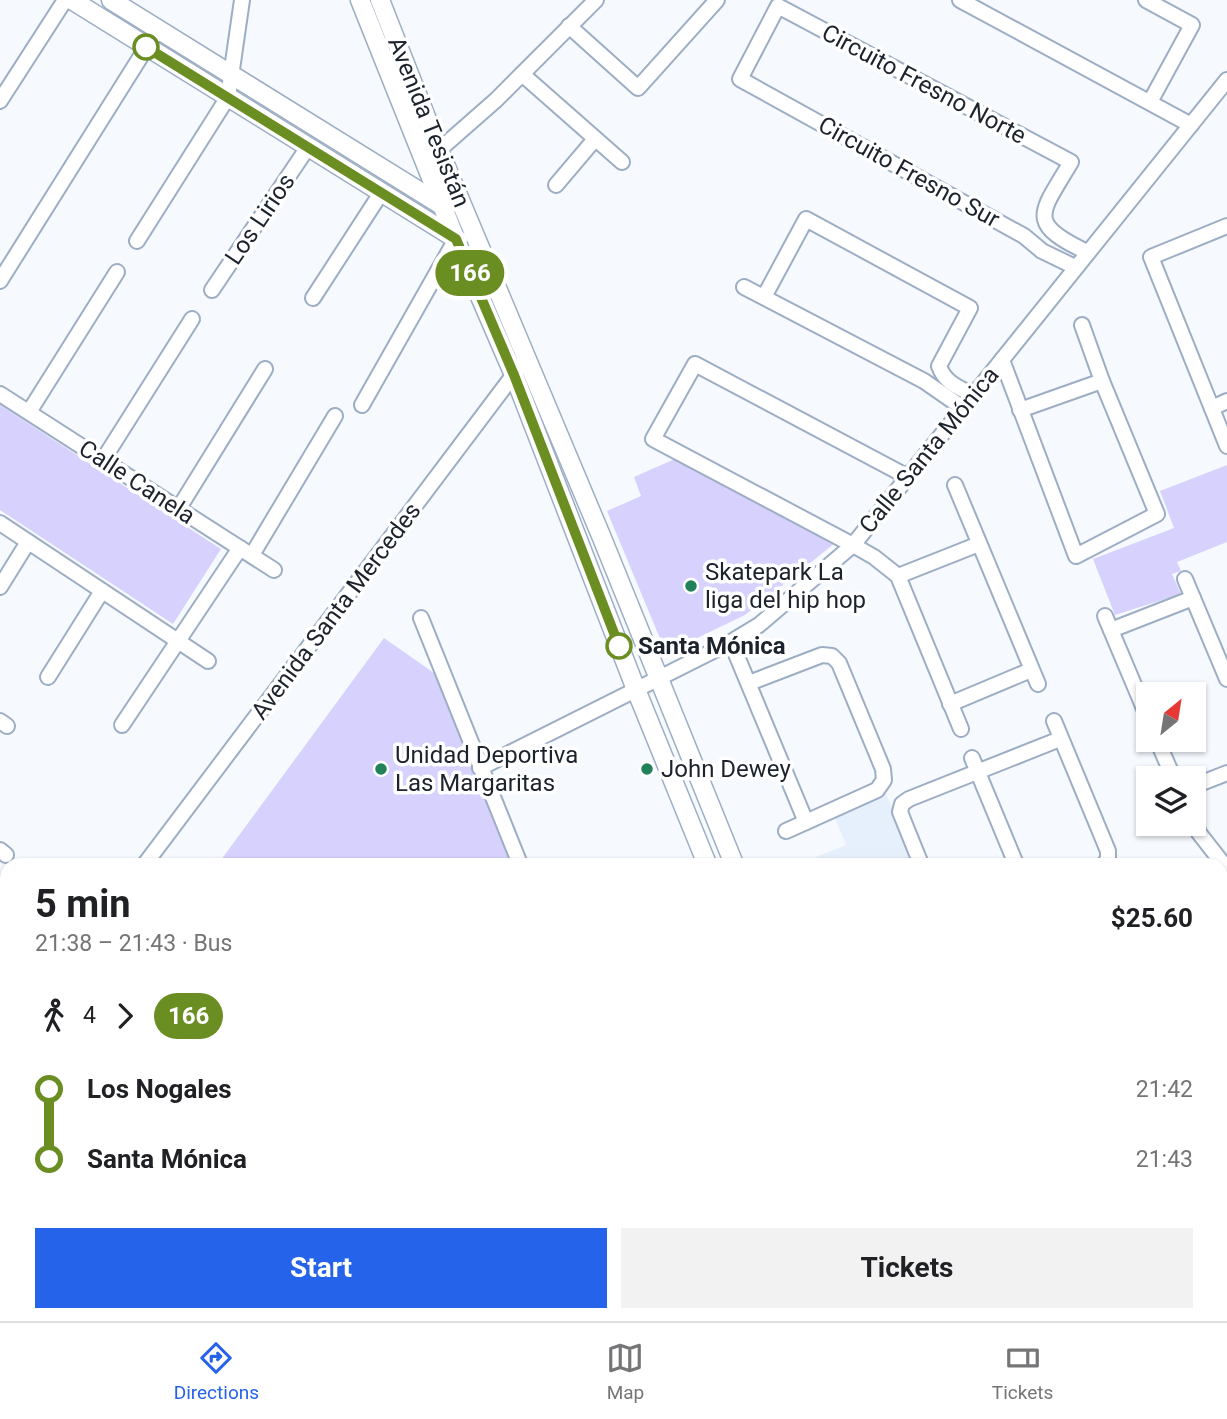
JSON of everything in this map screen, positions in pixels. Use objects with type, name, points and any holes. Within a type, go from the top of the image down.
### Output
[{"type":"street","points":[[0,101],[65,0]]},
{"type":"street","points":[[72,0],[485,257]]},
{"type":"street","points":[[111,0],[470,223]]},
{"type":"street","points":[[137,241],[228,97],[242,0]]},
{"type":"street","name":"Avenida Tesistán","points":[[360,0],[442,206],[514,375],[705,858]]},
{"type":"street","name":"Avenida Tesistán","points":[[380,0],[439,150],[732,858]]},
{"type":"street","points":[[439,150],[496,100],[596,0]]},
{"type":"street","points":[[569,26],[638,88],[718,0]]},
{"type":"street","points":[[960,0],[1191,125]]},
{"type":"street","points":[[1146,0],[1192,25],[1150,102]]},
{"type":"street","name":"Circuito Fresno Norte","points":[[740,79],[778,6],[1070,162],[1046,204],[1045,224],[1061,240],[1087,252]]},
{"type":"street","points":[[0,281],[158,29]]},
{"type":"street","points":[[522,74],[622,162]]},
{"type":"street","name":"Circuito Fresno Sur","points":[[740,79],[1024,236],[1042,251],[1075,268]]},
{"type":"street","name":"Calle Santa Mónica","points":[[480,768],[659,680],[760,625],[853,545],[1227,80]]},
{"type":"street","points":[[556,185],[595,139]]},
{"type":"street","name":"Los Lirios","points":[[212,290],[308,147]]},
{"type":"street","points":[[313,298],[381,193]]},
{"type":"street","points":[[764,297],[806,219],[970,308],[939,366],[948,383],[973,395]]},
{"type":"street","points":[[1227,226],[1151,257],[1227,446]]},
{"type":"street","points":[[362,405],[456,239]]},
{"type":"street","points":[[29,412],[117,272]]},
{"type":"street","points":[[744,287],[924,381],[963,408]]},
{"type":"street","points":[[103,460],[192,319]]},
{"type":"street","points":[[1002,360],[1076,555],[1157,514],[1082,326]]},
{"type":"street","name":"Avenida Santa Mercedes","points":[[150,858],[527,358]]},
{"type":"street","points":[[908,477],[695,364],[653,439],[853,545],[898,576],[961,729]]},
{"type":"street","points":[[179,508],[265,369]]},
{"type":"street","points":[[1020,410],[1102,381]]},
{"type":"street","name":"Calle Canela","points":[[0,394],[274,570]]},
{"type":"street","points":[[1212,408],[1227,401]]},
{"type":"street","points":[[122,726],[177,641],[246,552],[335,416]]},
{"type":"street","points":[[950,704],[1035,677],[954,485]]},
{"type":"street","points":[[0,523],[208,662]]},
{"type":"street","points":[[0,587],[28,542]]},
{"type":"street","points":[[898,576],[979,544]]},
{"type":"street","points":[[1185,579],[1227,679]]},
{"type":"street","points":[[48,677],[102,591]]},
{"type":"street","points":[[1111,630],[1193,598]]},
{"type":"street","points":[[1105,616],[1136,689]]},
{"type":"street","points":[[421,618],[518,858]]},
{"type":"street","points":[[731,642],[806,822]]},
{"type":"street","points":[[749,683],[822,655],[832,656],[839,663],[883,769],[884,780],[877,790],[786,831]]},
{"type":"street","points":[[1054,721],[1108,851],[1108,858]]},
{"type":"street","points":[[919,858],[900,812],[902,804],[975,765],[1060,738]]},
{"type":"street","points":[[975,765],[1014,858]]},
{"type":"street","points":[[1206,781],[1227,773]]},
{"type":"street","points":[[1201,836],[1218,858]]},
{"type":"shaded area","points":[[0,405],[221,549],[173,624],[0,510]]},
{"type":"shaded area","points":[[677,458],[835,543],[745,615],[666,653],[607,511],[641,496],[634,477]]},
{"type":"shaded area","points":[[1227,465],[1227,542],[1177,562],[1181,571],[1172,574],[1181,594],[1115,615],[1093,559],[1174,528],[1160,491]]},
{"type":"shaded area","name":"Unidad Deportiva Las Margaritas","points":[[384,638],[434,673],[511,858],[222,858]]},
{"type":"shaded area","points":[[885,791],[913,858],[816,858],[846,845],[833,813]]},
{"type":"bus line","name":"166","points":[[146,47],[456,239],[514,375],[619,646]]},
{"type":"place","name":"Skatepark La liga del hip hop","points":[[691,586]]},
{"type":"place","name":"Santa Mónica","points":[[619,646]]},
{"type":"place","name":"Unidad Deportiva Las Margaritas","points":[[381,769]]},
{"type":"place","name":"John Dewey","points":[[647,769]]}]
